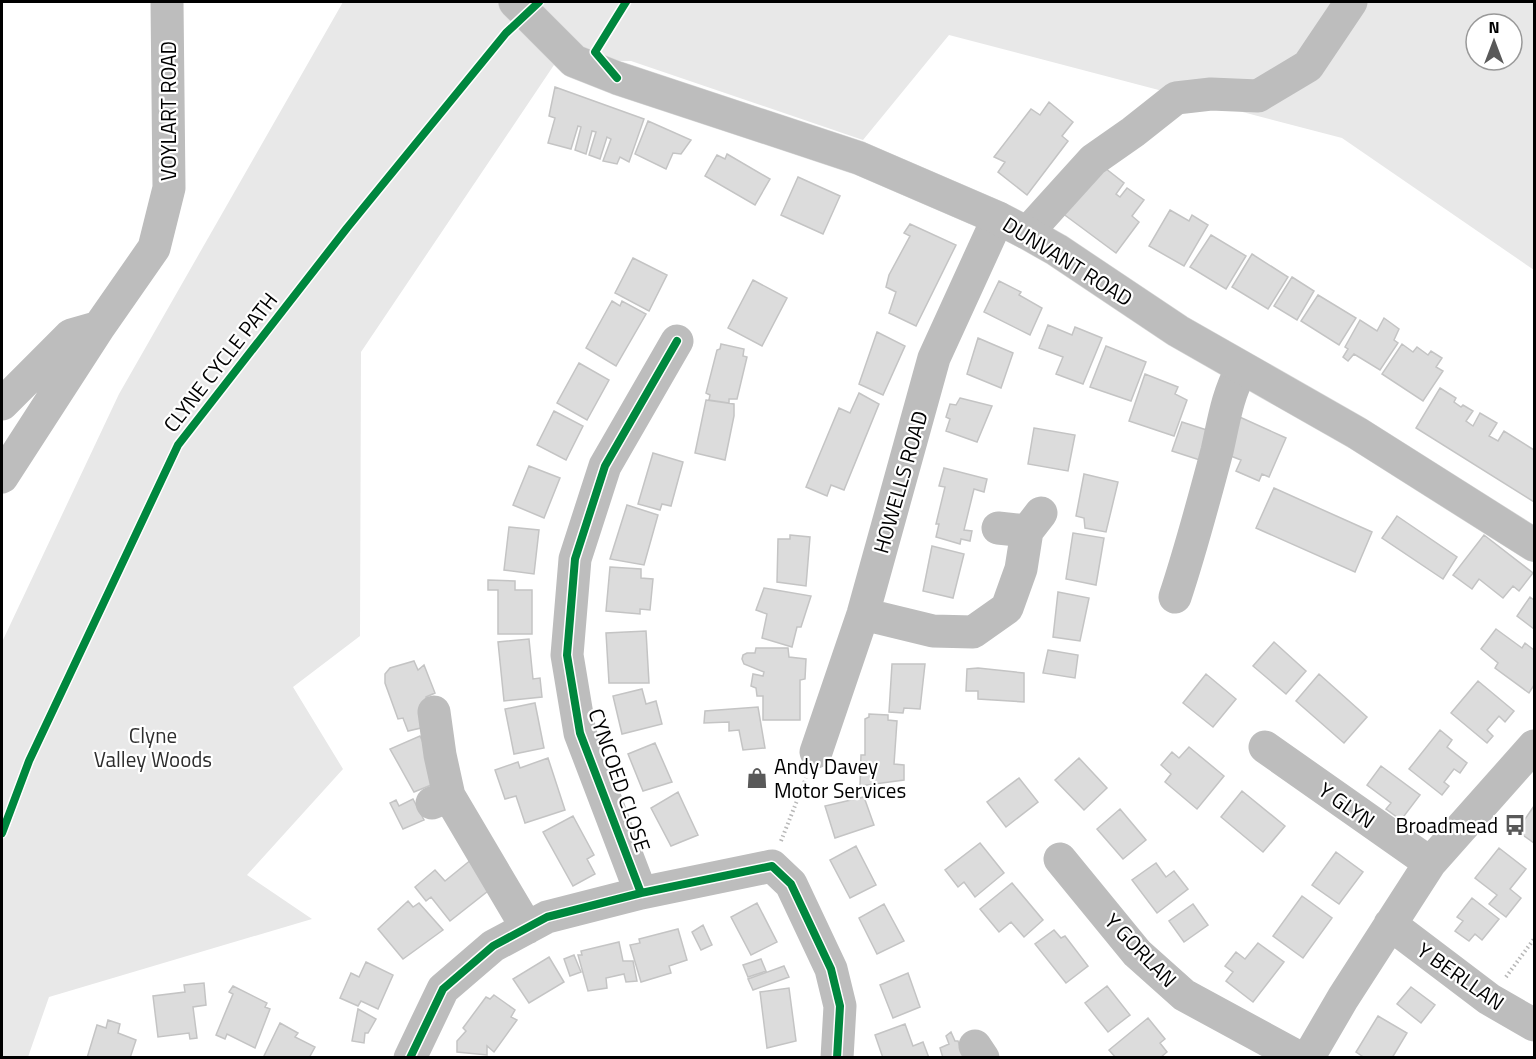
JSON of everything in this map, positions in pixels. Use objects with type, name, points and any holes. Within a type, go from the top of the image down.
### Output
[{"type":"street","name":"VOYLART ROAD","points":[[2,404],[85,331],[154,248],[170,188],[167,2]]},
{"type":"street","name":"DUNVANT ROAD","points":[[515,2],[574,61],[617,78],[859,158],[1012,225],[1057,250],[1178,332],[1358,433],[1534,545]]},
{"type":"street","name":"HOWELLS ROAD","points":[[816,752],[863,615],[934,358],[1012,225],[1176,98],[1210,94],[1258,96],[1308,66],[1351,2]]},
{"type":"street","points":[[2,370],[85,331]]},
{"type":"street","points":[[2,477],[85,331]]},
{"type":"street","name":"CYNCOED CLOSE","points":[[641,893],[580,733],[567,656],[574,559],[605,466],[662,390],[677,341]]},
{"type":"street","points":[[1175,597],[1203,505],[1226,403],[1242,368]]},
{"type":"street","points":[[863,615],[933,631],[973,632],[1007,608],[1021,570],[1022,524]]},
{"type":"street","points":[[434,712],[440,755],[440,799],[527,928]]},
{"type":"street","points":[[1308,1058],[1389,924],[1430,863],[1534,746]]},
{"type":"street","name":"Y GLYN","points":[[1265,748],[1430,863]]},
{"type":"street","name":"Y GORLAN","points":[[1060,860],[1137,953],[1184,995],[1300,1058]]},
{"type":"street","points":[[410,1058],[443,989],[493,946],[547,917],[641,893],[772,866],[791,884],[831,969],[840,1006],[837,1058]]},
{"type":"street","name":"Y BERLLAN","points":[[1389,924],[1489,999],[1534,1025]]},
{"type":"path","points":[[772,866],[816,752]]},
{"type":"path","points":[[1489,999],[1534,939]]},
{"type":"green space","name":"Clyne Valley Woods","points":[[343,2],[1534,2],[1534,270],[1342,138],[949,35],[863,140],[631,61],[556,62],[361,352],[360,636],[293,687],[343,769],[247,875],[312,919],[49,997],[28,1057],[2,1057],[2,642],[119,394]]},
{"type":"building","points":[[555,87],[644,119],[629,162],[620,157],[617,164],[603,161],[611,139],[607,137],[600,159],[589,155],[596,132],[592,131],[586,154],[575,150],[581,127],[578,126],[571,149],[548,143],[555,118],[549,116]]},
{"type":"building","points":[[1049,102],[1073,122],[1062,136],[1068,141],[1027,195],[998,172],[1005,162],[994,157],[1031,109],[1040,115]]},
{"type":"building","points":[[648,121],[691,140],[681,154],[673,153],[666,169],[635,154]]},
{"type":"building","points":[[727,154],[770,179],[755,205],[705,176],[717,155],[725,159]]},
{"type":"building","points":[[1105,168],[1124,183],[1116,194],[1120,197],[1127,188],[1144,200],[1132,216],[1139,222],[1116,253],[1062,213]]},
{"type":"building","points":[[798,177],[840,196],[823,234],[781,215]]},
{"type":"building","points":[[1170,210],[1189,221],[1192,215],[1208,225],[1184,266],[1149,246]]},
{"type":"building","points":[[910,224],[956,245],[916,326],[889,313],[896,292],[886,287],[889,275],[910,236],[904,233]]},
{"type":"building","points":[[1211,235],[1246,256],[1226,289],[1190,267]]},
{"type":"building","points":[[1252,254],[1288,277],[1268,309],[1232,287]]},
{"type":"building","points":[[633,258],[667,275],[649,311],[615,293]]},
{"type":"building","points":[[1292,277],[1314,291],[1297,320],[1274,306]]},
{"type":"building","points":[[753,280],[787,298],[762,346],[728,328]]},
{"type":"building","points":[[999,281],[1021,292],[1019,295],[1042,308],[1030,335],[984,312]]},
{"type":"building","points":[[1318,295],[1356,318],[1339,345],[1301,321]]},
{"type":"building","points":[[612,301],[620,306],[622,301],[646,314],[616,366],[586,348]]},
{"type":"building","points":[[1384,318],[1399,329],[1394,340],[1398,343],[1380,370],[1354,354],[1348,361],[1343,357],[1348,349],[1345,347],[1360,320],[1377,331]]},
{"type":"building","points":[[1048,325],[1072,335],[1075,327],[1102,338],[1083,384],[1056,374],[1063,357],[1039,348]]},
{"type":"building","points":[[877,332],[905,346],[883,395],[859,384]]},
{"type":"building","points":[[978,338],[1013,353],[1001,388],[967,374]]},
{"type":"building","points":[[721,344],[744,349],[743,356],[747,357],[737,399],[729,399],[729,403],[709,400],[710,395],[706,393],[717,350],[720,349]]},
{"type":"building","points":[[1402,344],[1413,352],[1417,347],[1428,355],[1431,351],[1442,358],[1436,367],[1443,371],[1423,401],[1382,374]]},
{"type":"building","points":[[1106,346],[1146,362],[1131,401],[1090,387]]},
{"type":"building","points":[[579,363],[609,380],[587,420],[557,403]]},
{"type":"building","points":[[1145,374],[1178,387],[1175,394],[1187,400],[1174,436],[1129,421]]},
{"type":"building","points":[[1440,388],[1456,398],[1454,402],[1461,407],[1463,405],[1473,411],[1466,421],[1473,426],[1480,413],[1497,423],[1489,436],[1498,441],[1504,431],[1534,450],[1534,502],[1416,428]]},
{"type":"building","points":[[859,393],[879,404],[844,490],[831,485],[827,496],[806,487],[839,408],[850,413]]},
{"type":"building","points":[[960,398],[992,406],[977,442],[946,431],[950,419],[946,417],[950,404],[956,405]]},
{"type":"building","points":[[706,400],[734,404],[734,416],[725,460],[695,453]]},
{"type":"building","points":[[554,411],[583,426],[566,460],[537,445]]},
{"type":"building","points":[[1233,414],[1286,438],[1269,477],[1262,474],[1259,481],[1236,471],[1241,460],[1228,455]]},
{"type":"building","points":[[1182,422],[1213,432],[1203,461],[1172,451]]},
{"type":"building","points":[[1034,428],[1075,435],[1068,471],[1028,464]]},
{"type":"building","points":[[653,453],[683,462],[671,506],[662,504],[660,510],[638,504]]},
{"type":"building","points":[[529,466],[560,478],[544,518],[513,505]]},
{"type":"building","points":[[944,468],[987,479],[984,492],[974,489],[964,530],[972,531],[970,541],[961,539],[960,544],[936,537],[939,524],[936,524],[945,487],[939,486]]},
{"type":"building","points":[[1084,474],[1118,482],[1106,532],[1085,528],[1084,518],[1076,516]]},
{"type":"building","points":[[1274,488],[1372,532],[1355,572],[1256,528]]},
{"type":"building","points":[[627,505],[658,515],[644,565],[610,559]]},
{"type":"building","points":[[1397,516],[1457,557],[1443,579],[1382,538]]},
{"type":"building","points":[[509,527],[539,530],[534,574],[504,570]]},
{"type":"building","points":[[1073,533],[1104,538],[1096,585],[1066,579]]},
{"type":"building","points":[[790,535],[810,537],[806,586],[777,582],[778,539],[790,539]]},
{"type":"building","points":[[1484,535],[1533,573],[1519,591],[1513,586],[1503,598],[1479,579],[1472,589],[1453,575]]},
{"type":"building","points":[[932,546],[964,554],[953,598],[923,591]]},
{"type":"building","points":[[610,567],[641,569],[641,578],[653,579],[650,610],[640,609],[640,614],[606,611]]},
{"type":"building","points":[[488,580],[515,581],[515,590],[532,590],[532,634],[498,634],[498,590],[488,590]]},
{"type":"building","points":[[764,588],[811,596],[801,627],[797,627],[792,647],[762,638],[767,614],[756,610]]},
{"type":"building","points":[[1058,592],[1089,598],[1080,641],[1053,637]]},
{"type":"building","points":[[1530,597],[1534,600],[1534,629],[1517,616]]},
{"type":"building","points":[[1496,629],[1522,648],[1525,643],[1534,650],[1534,685],[1529,693],[1495,668],[1498,663],[1481,649]]},
{"type":"building","points":[[646,631],[649,683],[609,683],[606,633]]},
{"type":"building","points":[[529,639],[533,679],[540,678],[542,697],[504,701],[498,642]]},
{"type":"building","points":[[1274,642],[1306,671],[1286,694],[1253,666]]},
{"type":"building","points":[[756,648],[788,648],[789,657],[806,659],[805,679],[800,680],[800,720],[763,720],[763,696],[757,696],[756,688],[751,686],[753,674],[763,676],[764,672],[744,664],[742,659],[747,653],[755,653]]},
{"type":"building","points":[[1048,650],[1078,655],[1075,678],[1043,673]]},
{"type":"building","points":[[414,661],[418,670],[424,665],[435,693],[426,697],[430,711],[425,727],[408,731],[403,718],[398,719],[385,683],[385,674],[390,668]]},
{"type":"building","points":[[892,664],[925,664],[920,709],[904,708],[903,713],[889,712]]},
{"type":"building","points":[[967,669],[1024,673],[1024,702],[978,699],[978,691],[966,691]]},
{"type":"building","points":[[1206,674],[1236,699],[1213,727],[1183,703]]},
{"type":"building","points":[[1319,674],[1367,717],[1344,743],[1296,701]]},
{"type":"building","points":[[1478,681],[1514,711],[1505,722],[1499,716],[1487,730],[1493,736],[1487,743],[1451,713]]},
{"type":"building","points":[[642,689],[646,704],[656,701],[662,724],[622,734],[613,696]]},
{"type":"building","points":[[535,703],[544,748],[514,754],[505,709]]},
{"type":"building","points":[[758,707],[765,748],[743,750],[739,730],[729,731],[729,722],[704,723],[705,711]]},
{"type":"building","points":[[869,714],[888,715],[888,720],[897,721],[894,764],[904,765],[904,780],[860,786],[861,755],[865,755],[865,719],[869,717]]},
{"type":"building","points":[[1440,730],[1452,740],[1447,747],[1467,763],[1460,773],[1454,769],[1444,782],[1449,786],[1442,795],[1409,769]]},
{"type":"building","points":[[420,736],[441,781],[414,792],[390,749]]},
{"type":"building","points":[[655,743],[672,782],[643,791],[628,754]]},
{"type":"building","points":[[1189,747],[1224,776],[1197,809],[1165,782],[1171,774],[1161,765],[1172,752],[1179,758]]},
{"type":"building","points":[[548,758],[565,810],[525,823],[516,796],[505,799],[495,770],[518,762],[520,768]]},
{"type":"building","points":[[1079,758],[1107,788],[1084,810],[1055,780]]},
{"type":"building","points":[[1381,766],[1420,795],[1401,820],[1386,809],[1391,803],[1367,785]]},
{"type":"building","points":[[1019,778],[1038,802],[1006,827],[987,802]]},
{"type":"building","points":[[1242,791],[1285,826],[1263,852],[1221,817]]},
{"type":"building","points":[[678,792],[698,835],[671,846],[651,808]]},
{"type":"building","points":[[864,797],[874,825],[835,838],[825,806]]},
{"type":"building","points":[[413,799],[424,820],[403,829],[390,803],[396,800],[399,806]]},
{"type":"building","points":[[1534,806],[1534,843],[1517,831]]},
{"type":"building","points":[[1120,809],[1146,840],[1123,859],[1097,829]]},
{"type":"building","points":[[573,816],[594,855],[587,859],[595,874],[573,886],[543,832]]},
{"type":"building","points":[[980,843],[1004,873],[975,897],[964,882],[958,887],[945,870]]},
{"type":"building","points":[[856,846],[876,885],[850,898],[830,860]]},
{"type":"building","points":[[1499,848],[1526,869],[1510,889],[1521,898],[1506,917],[1489,904],[1497,895],[1475,878]]},
{"type":"building","points":[[1336,852],[1363,872],[1339,904],[1312,885]]},
{"type":"building","points":[[472,859],[493,887],[450,921],[431,897],[426,901],[415,887],[435,870],[445,881]]},
{"type":"building","points":[[1156,863],[1166,877],[1174,871],[1188,889],[1157,913],[1132,880]]},
{"type":"building","points":[[1012,883],[1043,920],[1024,937],[1011,922],[999,932],[980,909]]},
{"type":"building","points":[[1302,896],[1332,918],[1303,958],[1273,936]]},
{"type":"building","points":[[1472,898],[1499,919],[1482,940],[1475,934],[1469,941],[1455,931],[1463,921],[1457,917]]},
{"type":"building","points":[[408,901],[413,907],[419,903],[443,930],[403,959],[378,929]]},
{"type":"building","points":[[757,903],[777,942],[751,955],[731,917]]},
{"type":"building","points":[[884,904],[904,941],[877,954],[859,918]]},
{"type":"building","points":[[1193,904],[1208,925],[1184,942],[1169,921]]},
{"type":"building","points":[[703,925],[712,945],[701,950],[692,932]]},
{"type":"building","points":[[678,929],[687,960],[669,966],[671,973],[641,982],[630,945],[640,943],[639,939]]},
{"type":"building","points":[[1054,930],[1061,938],[1065,936],[1088,966],[1066,983],[1035,944]]},
{"type":"building","points":[[619,942],[623,961],[633,961],[637,981],[626,982],[624,974],[606,978],[607,988],[588,991],[578,955],[582,955],[581,951]]},
{"type":"building","points":[[1258,943],[1284,962],[1253,1002],[1226,981],[1233,972],[1225,966],[1236,952],[1245,959]]},
{"type":"building","points":[[574,955],[581,972],[570,976],[564,959]]},
{"type":"building","points":[[549,957],[564,982],[529,1003],[513,979]]},
{"type":"building","points":[[761,959],[766,971],[748,977],[743,965]]},
{"type":"building","points":[[366,962],[393,975],[378,1009],[361,1001],[358,1006],[340,998],[351,973],[359,977]]},
{"type":"building","points":[[784,966],[789,977],[753,990],[748,979]]},
{"type":"building","points":[[908,973],[920,1007],[893,1018],[880,985]]},
{"type":"building","points":[[204,983],[206,1005],[193,1007],[197,1038],[190,1039],[189,1033],[158,1037],[153,996],[185,992],[184,985]]},
{"type":"building","points":[[233,986],[267,1003],[265,1007],[270,1009],[255,1048],[227,1034],[225,1039],[216,1035],[233,994],[229,992]]},
{"type":"building","points":[[1107,986],[1130,1015],[1108,1032],[1085,1003]]},
{"type":"building","points":[[1411,987],[1435,1005],[1421,1023],[1397,1004]]},
{"type":"building","points":[[789,988],[796,1041],[767,1048],[760,992]]},
{"type":"building","points":[[494,995],[515,1010],[511,1017],[517,1020],[494,1052],[487,1046],[487,1055],[457,1052],[457,1041],[466,1031],[463,1028],[486,997],[490,999]]},
{"type":"building","points":[[358,1009],[376,1019],[368,1033],[365,1033],[364,1043],[352,1041]]},
{"type":"building","points":[[1378,1016],[1407,1033],[1392,1058],[1365,1058],[1356,1052]]},
{"type":"building","points":[[1148,1018],[1165,1039],[1160,1043],[1167,1052],[1160,1058],[1116,1058],[1109,1050]]},
{"type":"building","points":[[108,1020],[120,1024],[118,1033],[136,1040],[130,1058],[87,1058],[97,1025],[106,1028]]},
{"type":"building","points":[[280,1023],[298,1033],[295,1037],[315,1047],[309,1058],[263,1058]]},
{"type":"building","points":[[905,1024],[913,1046],[923,1042],[929,1058],[883,1058],[875,1035]]},
{"type":"building","points":[[951,1032],[962,1052],[969,1058],[943,1058],[940,1048],[949,1044],[946,1036]]},
{"type":"cycle path","name":"CLYNE CYCLE PATH","points":[[2,833],[29,761],[178,445],[347,228],[506,33],[539,2]]},
{"type":"cycle path","points":[[617,78],[595,52],[626,2]]},
{"type":"cycle path","points":[[641,893],[580,733],[567,655],[575,559],[605,466],[677,341]]},
{"type":"cycle path","points":[[410,1058],[443,989],[493,946],[547,917],[641,893],[772,866],[791,884],[831,969],[840,1006],[837,1058]]},
{"type":"place","name":"Andy Davey Motor Services","points":[[757,778]]},
{"type":"place","name":"Broadmead","points":[[1515,825]]}]
